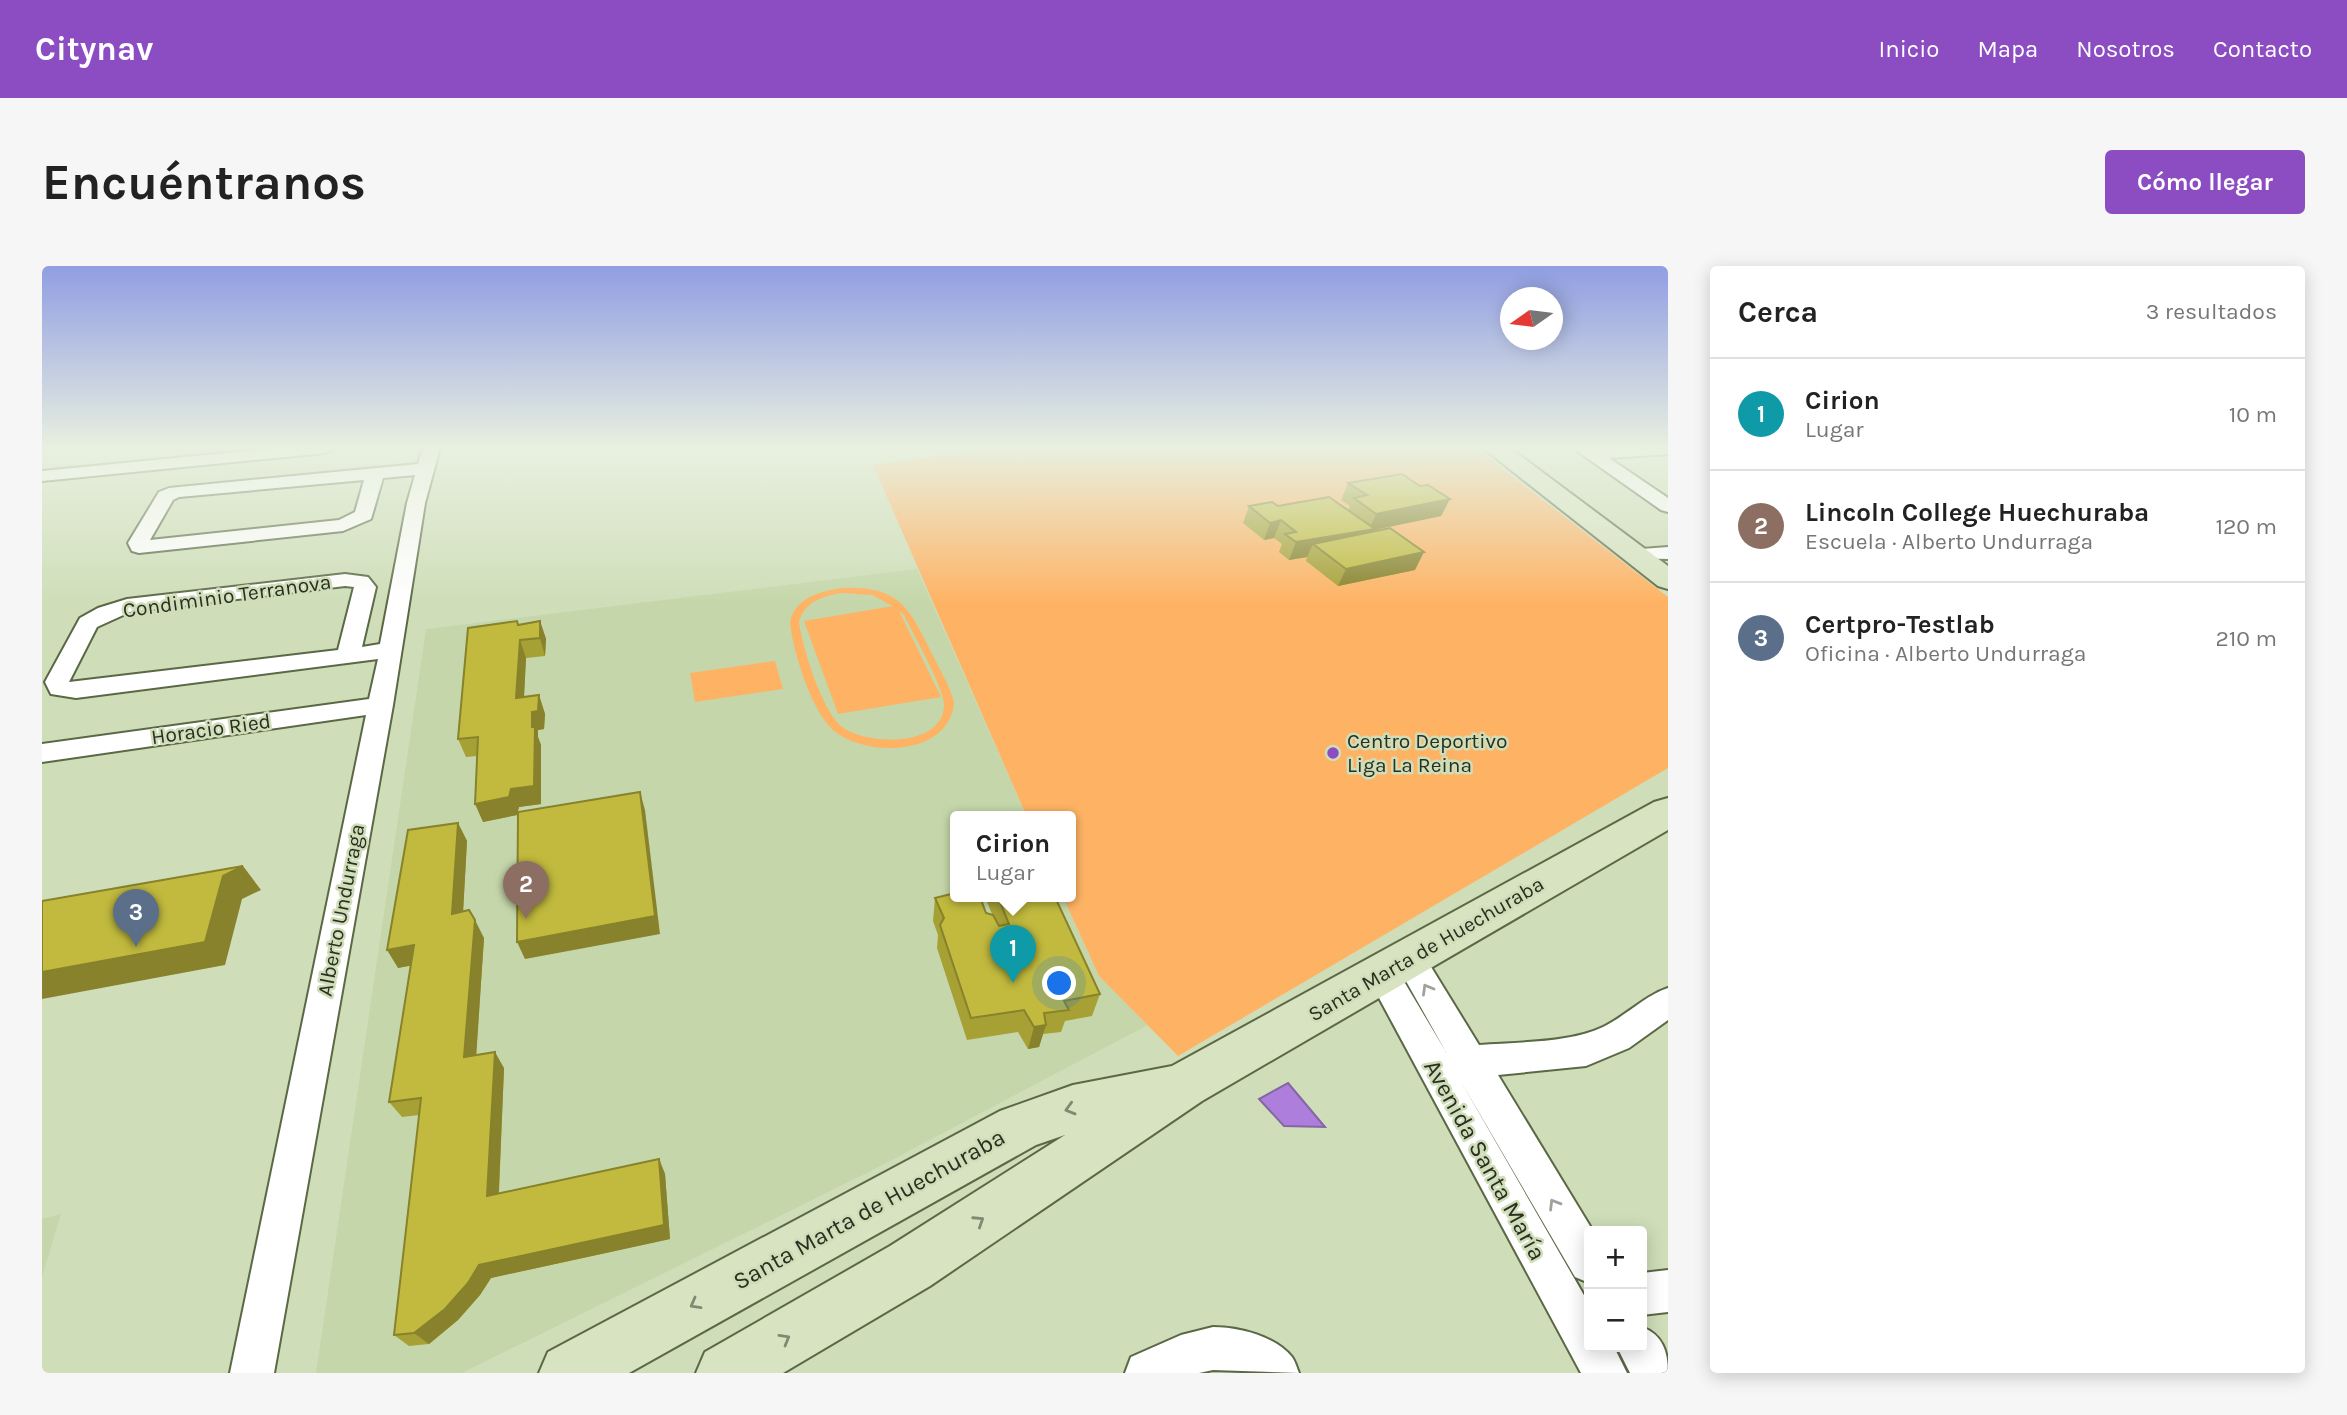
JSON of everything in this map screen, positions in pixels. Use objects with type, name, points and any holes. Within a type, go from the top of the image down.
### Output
[{"type":"street","points":[[164,500],[138,543],[139,547],[343,525],[364,515],[368,500]]},
{"type":"street","name":"Alberto Undurraga","points":[[252,1373],[381,705],[417,500]]},
{"type":"street","points":[[1564,500],[1668,580]]},
{"type":"street","points":[[1635,554],[1668,553]]},
{"type":"street","name":"Condiminio Terranova","points":[[348,655],[365,587],[361,582],[345,580],[127,606],[106,613],[88,623],[57,682],[60,689],[76,690],[391,650]]},
{"type":"street","name":"Horacio Ried","points":[[42,753],[381,705]]},
{"type":"street","name":"Santa Marta de Huechuraba","points":[[726,1373],[911,1266],[1185,1085],[1668,812]]},
{"type":"street","name":"Avenida Santa María","points":[[1395,966],[1470,1063],[1584,1255]]},
{"type":"street","name":"Avenida Santa María","points":[[1395,966],[1432,1065],[1577,1301],[1584,1325]]},
{"type":"street","points":[[1432,1065],[1586,1050],[1617,1037],[1668,1002]]},
{"type":"street","name":"Santa Marta de Huechuraba","points":[[569,1373],[1027,1124],[1087,1104],[1185,1085]]},
{"type":"street","points":[[1647,1293],[1668,1291]]},
{"type":"street","points":[[1147,1373],[1177,1357],[1199,1349],[1214,1348],[1250,1354],[1277,1373]]},
{"type":"street","name":"Avenida Santa María","points":[[1593,1352],[1605,1373]]},
{"type":"street","points":[[1642,1352],[1655,1373]]},
{"type":"shaded area","name":"Centro Deportivo Liga La Reina","points":[[888,500],[1543,500],[1668,597],[1668,768],[1178,1056],[1099,976],[1065,902],[1076,902],[1076,811],[1024,811]]},
{"type":"shaded area","points":[[917,569],[1024,811],[950,811],[950,902],[1065,902],[1099,976],[1148,1025],[871,1171],[462,1373],[316,1373],[426,629]]},
{"type":"shaded area","points":[[840,588],[876,590],[889,595],[908,611],[950,690],[954,703],[949,721],[938,734],[923,742],[885,748],[848,740],[826,722],[804,680],[790,622],[802,602],[816,594]],"holes":[[[842,593],[872,595],[893,606],[804,621],[838,714],[941,697],[899,611],[904,615],[933,673],[944,704],[941,718],[932,729],[918,736],[902,739],[867,737],[852,733],[841,726],[820,693],[804,647],[799,622],[805,609],[815,601]]]},
{"type":"shaded area","points":[[775,661],[783,689],[695,702],[690,673]]},
{"type":"shaded area","points":[[1288,1083],[1325,1127],[1284,1126],[1259,1099]]},
{"type":"shaded area","points":[[61,1214],[42,1277],[42,1219]]},
{"type":"building","points":[[1314,500],[1333,500],[1375,529],[1296,542],[1285,534],[1296,532],[1281,520],[1270,523],[1249,506],[1272,502],[1278,506]]},
{"type":"building","points":[[1356,500],[1447,500],[1376,514]]},
{"type":"building","points":[[1390,528],[1424,552],[1346,569],[1313,544]]},
{"type":"building","points":[[517,621],[518,625],[540,621],[540,638],[520,640],[516,698],[539,695],[538,711],[532,712],[532,727],[535,727],[534,786],[511,789],[509,797],[475,804],[478,737],[458,739],[468,628]]},
{"type":"building","points":[[640,792],[655,916],[517,942],[518,812]]},
{"type":"building","points":[[458,823],[452,914],[469,910],[475,920],[464,1057],[495,1052],[487,1196],[659,1159],[664,1225],[479,1265],[468,1283],[445,1309],[414,1333],[394,1335],[421,1098],[389,1102],[414,945],[387,950],[408,830]]},
{"type":"building","points":[[243,866],[223,876],[205,942],[42,972],[42,901]]},
{"type":"building","points":[[950,894],[950,902],[982,902],[986,913],[993,915],[999,926],[1009,924],[1000,902],[1057,902],[1100,994],[1064,1001],[1069,1010],[1044,1013],[1046,1025],[1034,1027],[1024,1010],[971,1018],[940,925],[944,918],[935,898]]},
{"type":"place","name":"Centro Deportivo Liga La Reina","points":[[1333,753]]},
{"type":"place","name":"Lincoln College Huechuraba","points":[[526,919]]},
{"type":"place","name":"Certpro-Testlab","points":[[136,947]]},
{"type":"place","name":"Cirion","points":[[1013,983]]}]
